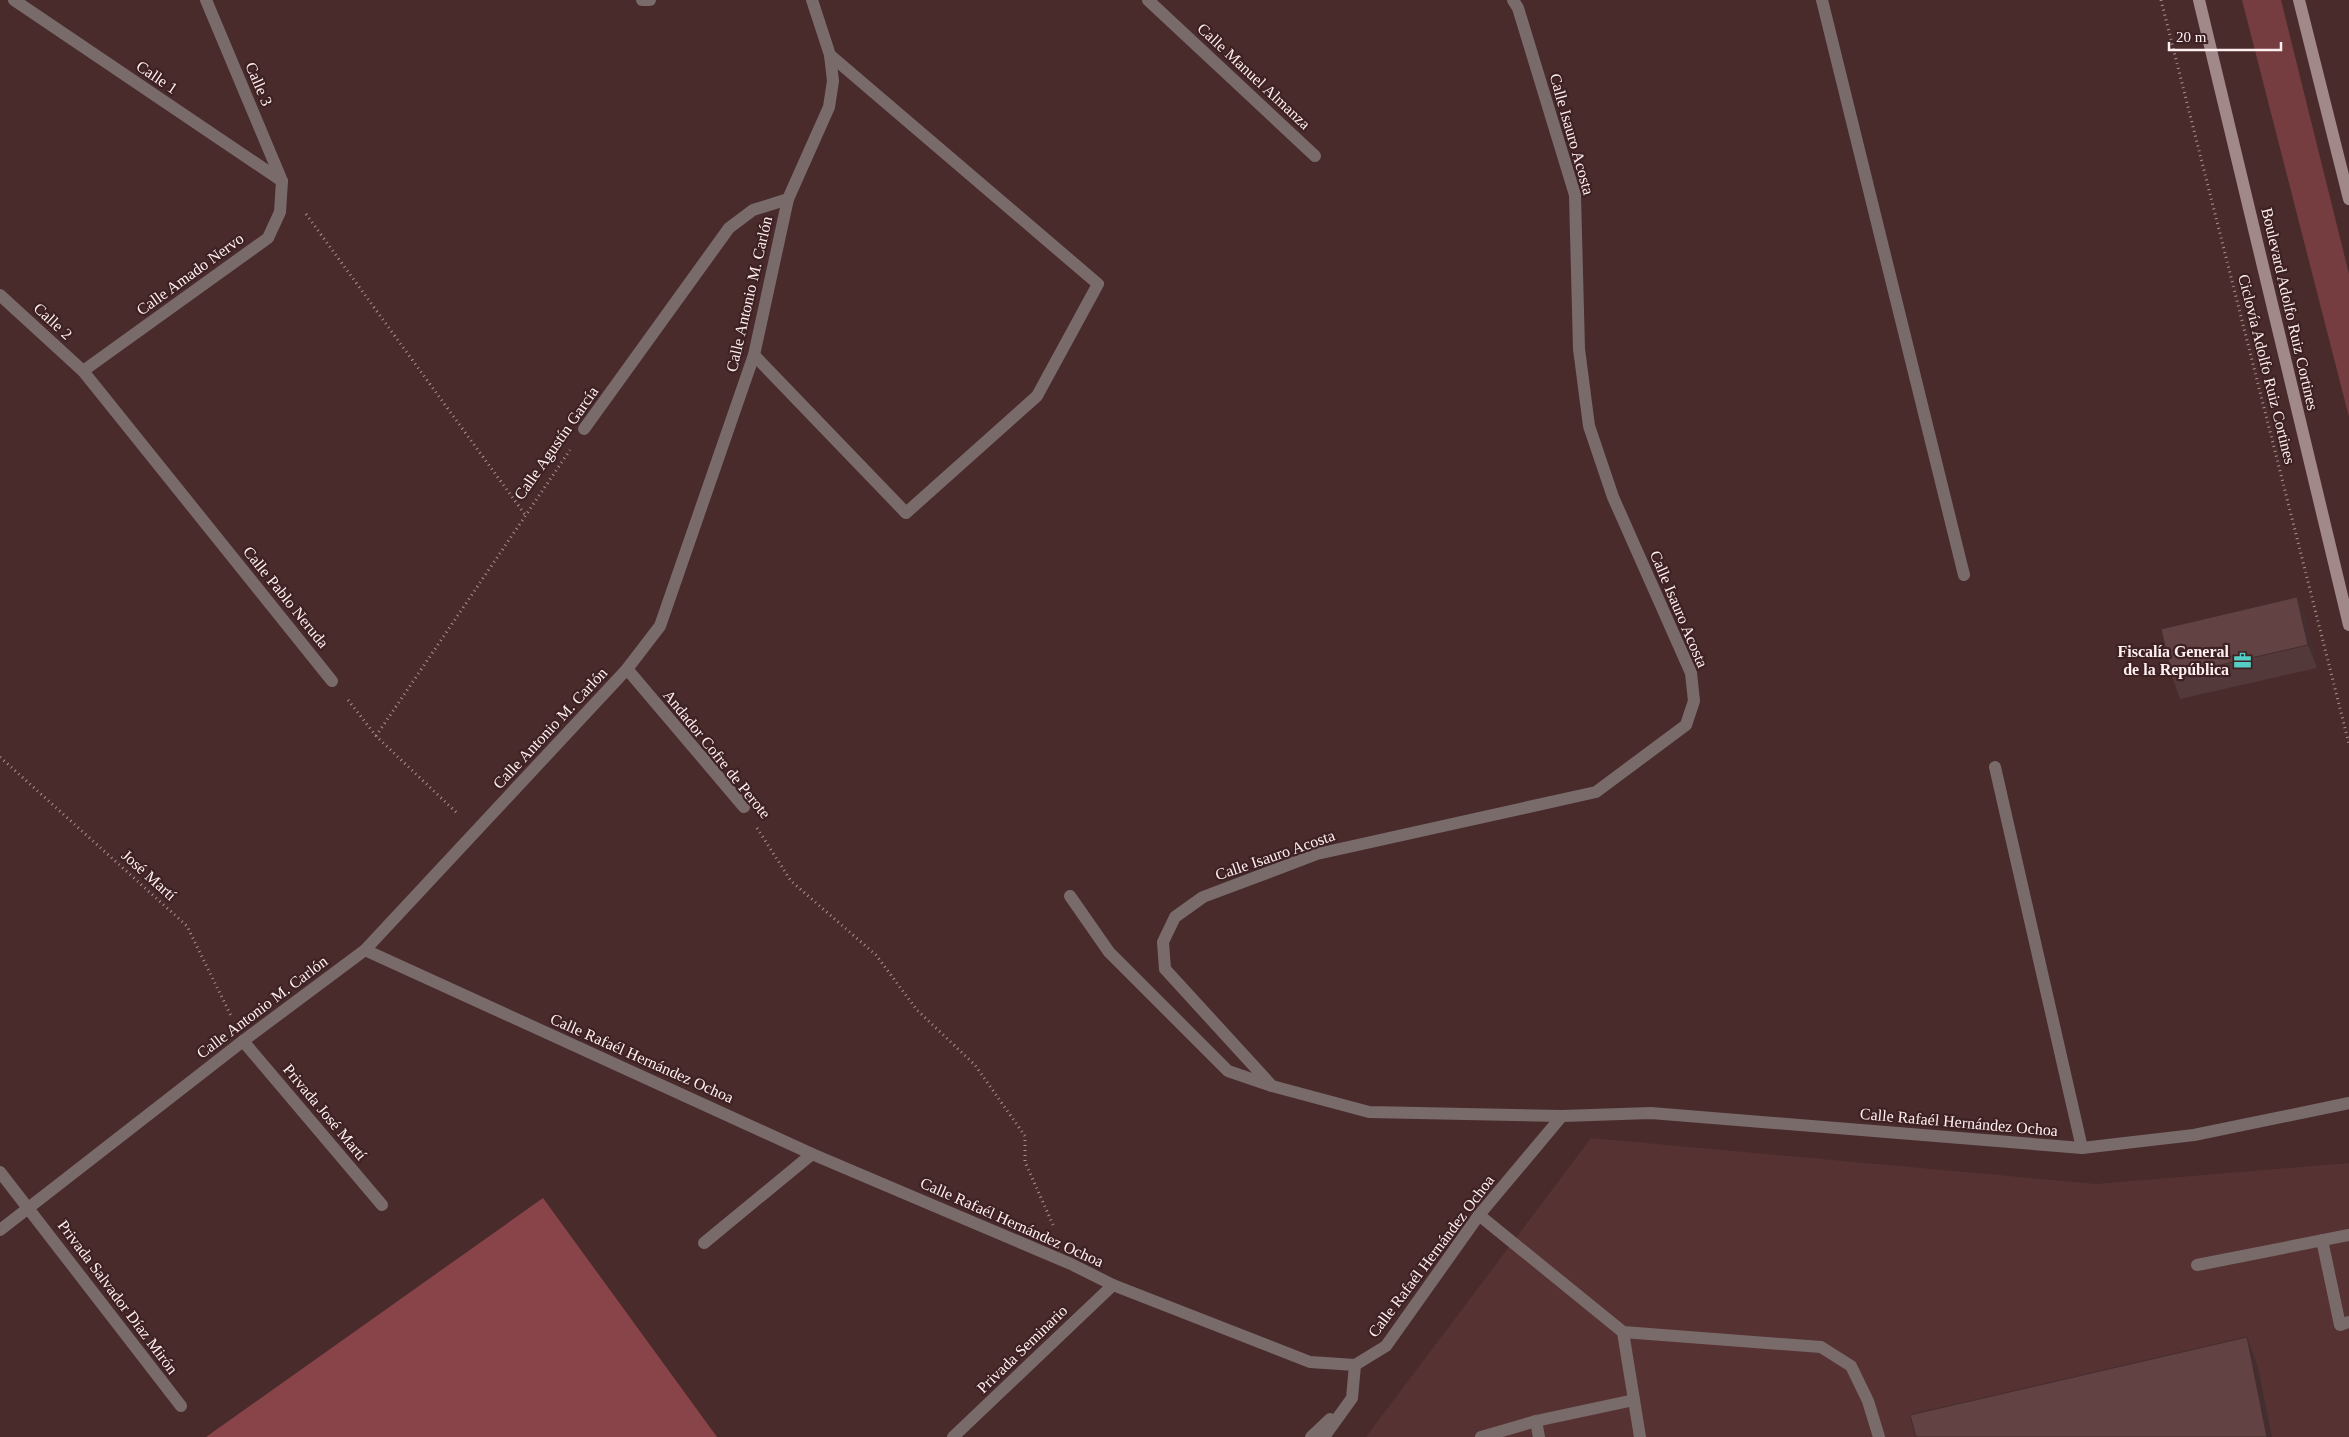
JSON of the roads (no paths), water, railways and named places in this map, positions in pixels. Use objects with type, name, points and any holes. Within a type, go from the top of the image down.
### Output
[{"type":"main road","name":"Boulevard Adolfo Ruiz Cortines","points":[[2199,0],[2349,625]]},
{"type":"main road","points":[[2299,0],[2349,199]]},
{"type":"street","name":"Calle 1","points":[[14,0],[282,182]]},
{"type":"street","name":"Calle 3","points":[[206,0],[282,182]]},
{"type":"street","name":"Calle Antonio M. Carlón","points":[[0,1230],[243,1041],[365,950],[627,670],[660,626],[754,355],[788,199],[830,106],[833,81],[830,55],[812,0]]},
{"type":"street","name":"Calle Manuel Almanza","points":[[1148,0],[1316,156]]},
{"type":"street","name":"Calle Isauro Acosta","points":[[1272,1086],[1165,969],[1162,942],[1175,917],[1203,897],[1317,854],[1596,792],[1686,725],[1694,701],[1691,673],[1613,497],[1589,426],[1579,349],[1575,195],[1518,8],[1513,0]]},
{"type":"street","points":[[1822,0],[1964,575]]},
{"type":"street","points":[[754,355],[906,513],[1037,396],[1098,284],[830,55]]},
{"type":"street","name":"Calle Amado Nervo","points":[[83,371],[268,238],[280,212],[282,182]]},
{"type":"street","name":"Calle Agustín García","points":[[584,429],[729,228],[753,210],[788,199]]},
{"type":"street","name":"Calle 2","points":[[0,295],[83,371]]},
{"type":"street","name":"Calle Pablo Neruda","points":[[83,371],[332,681]]},
{"type":"street","name":"Andador Cofre de Perote","points":[[627,670],[744,807]]},
{"type":"street","points":[[1995,768],[2082,1148]]},
{"type":"street","name":"Calle Rafaél Hernández Ochoa","points":[[1070,896],[1108,952],[1228,1071],[1272,1086],[1370,1112],[1562,1116],[1651,1113],[2082,1148],[2194,1135],[2349,1103]]},
{"type":"street","name":"Calle Rafaél Hernández Ochoa","points":[[365,950],[812,1154],[1071,1264],[1113,1285],[1310,1362],[1355,1365],[1386,1346],[1479,1215],[1562,1116]]},
{"type":"street","name":"Privada José Martí","points":[[243,1041],[382,1205]]},
{"type":"street","points":[[704,1243],[812,1154]]},
{"type":"street","name":"Privada Salvador Díaz Mirón","points":[[0,1172],[30,1208],[181,1406]]},
{"type":"street","points":[[1479,1215],[1623,1332],[1821,1347],[1851,1366],[1868,1401],[1879,1437]]},
{"type":"street","points":[[2197,1265],[2349,1235]]},
{"type":"street","points":[[2322,1240],[2340,1325],[2349,1322]]},
{"type":"street","name":"Privada Seminario","points":[[953,1437],[1113,1285]]},
{"type":"street","points":[[1623,1332],[1640,1437]]},
{"type":"street","points":[[1324,1437],[1352,1398],[1355,1365]]},
{"type":"street","points":[[1311,1437],[1352,1398]]},
{"type":"street","points":[[1481,1437],[1536,1421],[1634,1400]]},
{"type":"street","points":[[1536,1421],[1539,1437]]},
{"type":"place","name":"Fiscalía General de la República","points":[[2243,660]]}]
